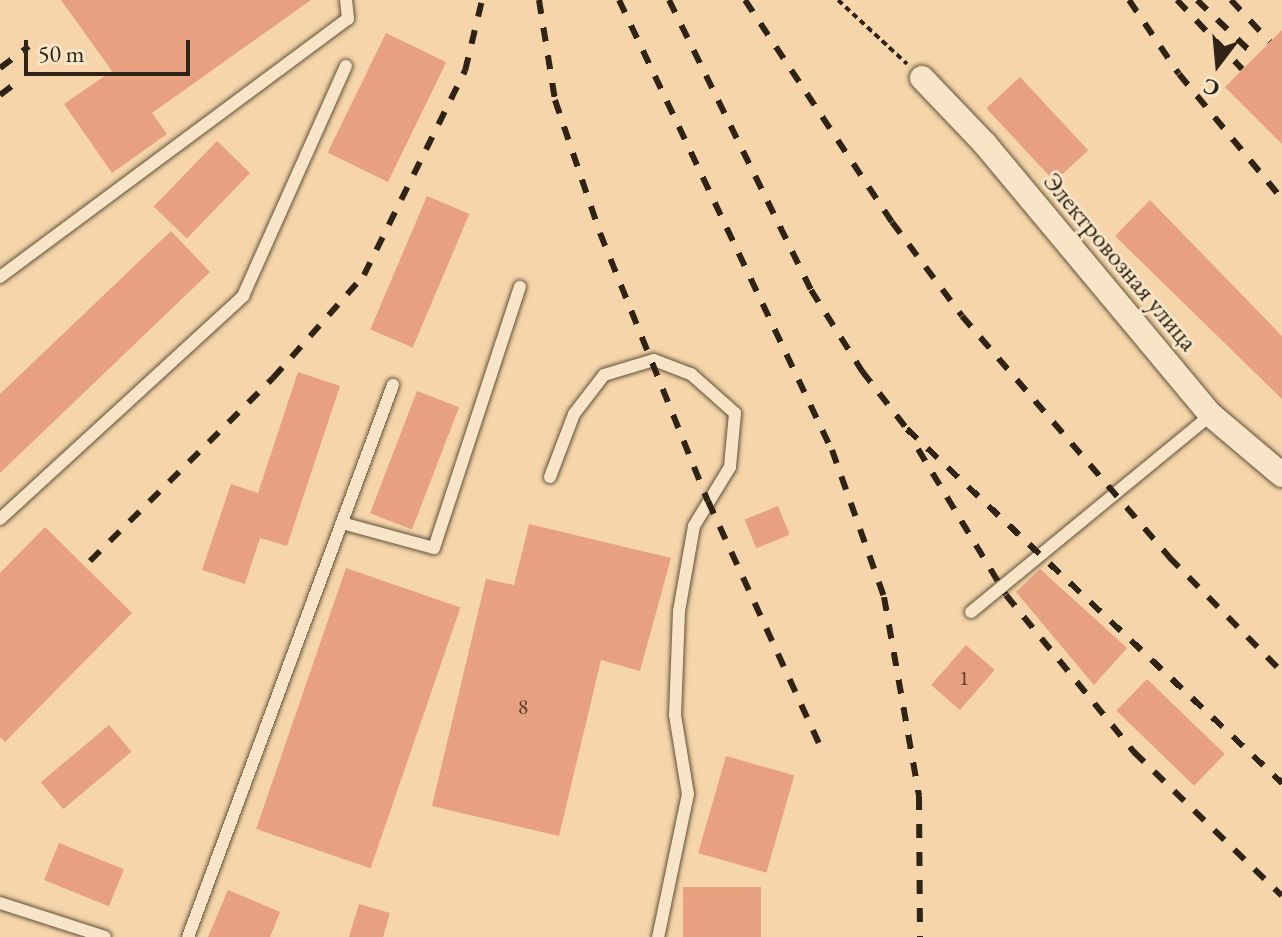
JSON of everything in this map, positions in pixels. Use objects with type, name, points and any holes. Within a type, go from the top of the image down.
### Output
[{"type":"street","name":"Электровозная улица","points":[[922,78],[985,144],[1211,415],[1282,475]]},
{"type":"lane","points":[[0,277],[348,19],[346,0]]},
{"type":"lane","points":[[0,519],[243,296],[346,66]]},
{"type":"lane","points":[[342,523],[434,548],[520,287]]},
{"type":"lane","points":[[550,477],[574,414],[604,375],[654,360],[691,374],[735,413],[730,467],[694,526],[679,611],[675,715],[688,794],[658,937]]},
{"type":"lane","points":[[188,937],[393,385]]},
{"type":"lane","points":[[971,612],[1211,415]]},
{"type":"lane","points":[[0,903],[105,937]]},
{"type":"path","points":[[838,0],[922,78]]},
{"type":"building","points":[[61,0],[311,0],[152,113],[167,134],[112,173],[64,104],[112,71]]},
{"type":"building","points":[[1282,30],[1282,144],[1225,87]]},
{"type":"building","points":[[386,33],[446,62],[388,182],[328,153]]},
{"type":"building","points":[[1020,77],[1088,150],[1055,182],[986,108]]},
{"type":"building","points":[[217,141],[250,173],[187,238],[154,206]]},
{"type":"building","points":[[427,196],[469,214],[413,347],[370,329]]},
{"type":"building","points":[[1150,200],[1282,336],[1282,399],[1115,236]]},
{"type":"building","points":[[171,231],[210,272],[0,473],[0,394]]},
{"type":"building","points":[[298,372],[340,386],[287,546],[260,538],[245,584],[202,570],[231,484],[258,493]]},
{"type":"building","points":[[417,391],[459,407],[412,529],[370,513]]},
{"type":"building","points":[[778,506],[790,535],[756,548],[745,519]]},
{"type":"building","points":[[529,524],[671,558],[640,671],[601,660],[559,836],[432,806],[486,579],[514,585]]},
{"type":"building","points":[[45,527],[132,613],[5,742],[0,737],[0,573]]},
{"type":"building","points":[[346,568],[460,607],[371,868],[256,829]]},
{"type":"building","points":[[1040,569],[1127,648],[1094,685],[1016,592]]},
{"type":"building","points":[[966,645],[995,670],[960,710],[931,685]]},
{"type":"building","points":[[1147,679],[1225,754],[1194,786],[1116,711]]},
{"type":"building","points":[[109,725],[131,752],[63,809],[41,782]]},
{"type":"building","points":[[726,756],[794,776],[766,873],[698,853]]},
{"type":"building","points":[[59,843],[124,869],[109,906],[44,880]]},
{"type":"building","points":[[683,887],[761,887],[761,937],[683,937]]},
{"type":"building","points":[[228,890],[280,912],[270,937],[208,937]]},
{"type":"building","points":[[359,904],[390,913],[383,937],[349,937]]},
{"type":"railway","points":[[90,561],[273,378],[364,275],[465,71],[482,0]]},
{"type":"railway","points":[[539,0],[555,100],[600,233],[708,501],[823,752]]},
{"type":"railway","points":[[619,0],[832,450],[884,597],[919,796],[920,937]]},
{"type":"railway","points":[[669,0],[811,290],[862,371],[907,429],[1282,783]]},
{"type":"railway","points":[[745,0],[892,222],[962,316],[1169,557],[1282,672]]},
{"type":"railway","points":[[1129,0],[1179,74],[1282,199]]},
{"type":"railway","points":[[1177,0],[1242,69]]},
{"type":"railway","points":[[1197,0],[1255,56]]},
{"type":"railway","points":[[1231,0],[1270,42]]},
{"type":"railway","points":[[0,68],[29,46]]},
{"type":"railway","points":[[0,95],[20,80]]},
{"type":"railway","points":[[918,449],[1006,595],[1134,752],[1282,896]]}]
